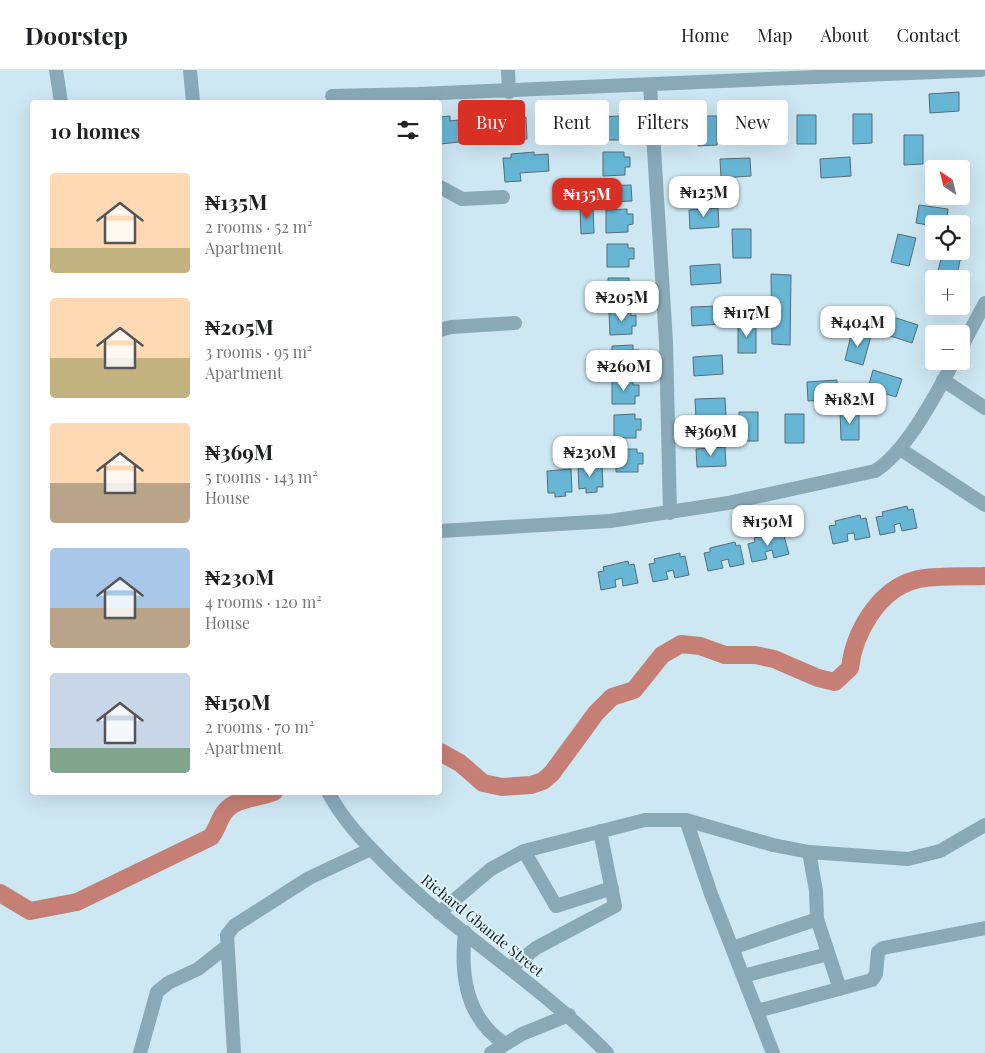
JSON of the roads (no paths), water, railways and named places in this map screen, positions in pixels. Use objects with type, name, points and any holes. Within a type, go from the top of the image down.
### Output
[{"type":"street","points":[[56,70],[61,100]]},
{"type":"street","points":[[190,70],[193,100]]},
{"type":"street","points":[[508,70],[509,92]]},
{"type":"street","points":[[332,96],[419,98],[650,85],[727,75],[984,71]]},
{"type":"street","points":[[650,85],[665,323],[670,513]]},
{"type":"street","points":[[442,187],[462,199],[503,197]]},
{"type":"street","points":[[970,331],[985,303]]},
{"type":"street","points":[[442,330],[515,323]]},
{"type":"street","points":[[442,531],[610,521],[670,513],[728,503],[875,471],[888,463],[900,449],[949,370]]},
{"type":"street","points":[[943,380],[985,408]]},
{"type":"street","points":[[900,449],[985,505]]},
{"type":"street","name":"Richard Gbande Street","points":[[330,795],[339,814],[371,849],[438,913],[569,1014],[607,1053]]},
{"type":"street","points":[[438,913],[491,868],[524,851],[644,820],[686,820],[773,845],[809,852],[916,858],[940,850],[985,825]]},
{"type":"street","points":[[686,820],[732,948],[773,1053]]},
{"type":"street","points":[[511,968],[536,948],[613,908],[615,902],[600,831]]},
{"type":"street","points":[[234,1053],[226,947],[227,936],[234,926],[309,878],[371,849]]},
{"type":"street","points":[[524,851],[556,906],[612,888]]},
{"type":"street","points":[[809,852],[816,891],[816,919],[840,989]]},
{"type":"street","points":[[732,948],[816,919]]},
{"type":"street","points":[[757,1010],[872,980],[876,974],[878,952],[883,948],[985,928]]},
{"type":"street","points":[[465,932],[462,954],[467,990],[480,1020],[487,1030],[505,1044]]},
{"type":"street","points":[[140,1053],[157,992],[168,983],[198,969],[226,947]]},
{"type":"street","points":[[743,976],[828,954]]},
{"type":"street","points":[[491,1053],[505,1044],[569,1014]]},
{"type":"waterway","points":[[442,753],[460,763],[483,783],[502,787],[531,785],[543,781],[552,773],[596,713],[612,697],[634,690],[662,655],[681,644],[700,646],[725,655],[755,655],[774,659],[818,678],[835,682],[850,668],[857,641],[870,615],[890,593],[902,585],[922,578],[985,576]]},
{"type":"waterway","points":[[0,893],[30,911],[77,902],[211,837],[222,815],[229,808],[240,801],[263,795]]}]
